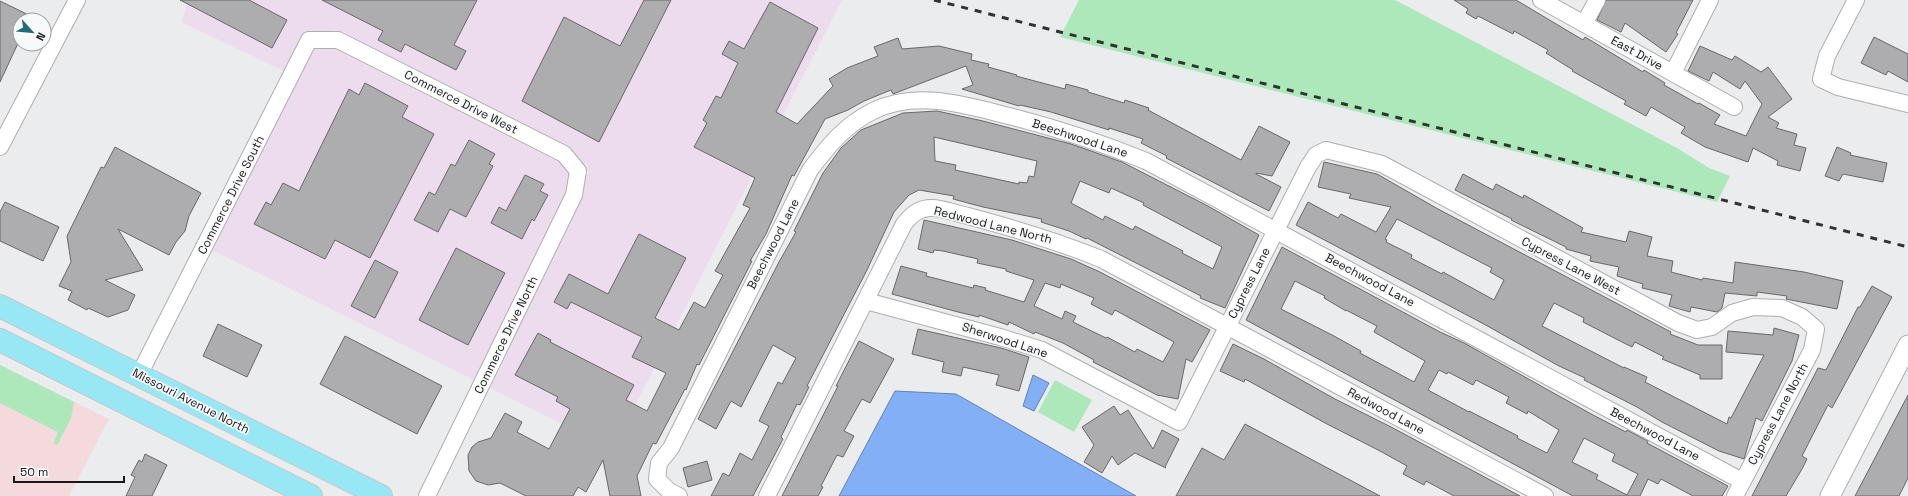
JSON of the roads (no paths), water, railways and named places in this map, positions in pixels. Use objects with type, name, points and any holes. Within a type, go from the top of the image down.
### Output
[{"type":"main road","name":"Missouri Avenue North","points":[[0,306],[381,496]]},
{"type":"main road","points":[[0,340],[311,496]]},
{"type":"street","points":[[0,147],[77,0]]},
{"type":"street","name":"East Drive","points":[[1541,0],[1734,107]]},
{"type":"street","points":[[1584,24],[1597,0]]},
{"type":"street","points":[[1673,73],[1710,0]]},
{"type":"street","points":[[1856,0],[1827,56],[1821,79],[1838,86],[1908,104]]},
{"type":"street","name":"Commerce Drive South","points":[[139,375],[309,40],[338,40]]},
{"type":"street","name":"Commerce Drive West","points":[[338,40],[564,154],[578,171]]},
{"type":"street","name":"Beechwood Lane","points":[[679,496],[669,491],[657,479],[659,462],[671,448],[810,170],[828,145],[848,125],[874,110],[900,103],[924,100],[958,103],[1064,130],[1102,143],[1146,161],[1742,481]]},
{"type":"street","name":"Cypress Lane","points":[[1179,422],[1308,167],[1316,155],[1326,150]]},
{"type":"street","name":"Cypress Lane West","points":[[1326,150],[1382,164],[1678,323],[1697,330],[1712,327],[1732,313],[1753,307],[1782,308],[1802,317],[1816,329]]},
{"type":"street","name":"Commerce Drive North","points":[[427,496],[574,195],[578,171]]},
{"type":"street","name":"Redwood Lane North","points":[[766,496],[904,224],[910,216],[920,210],[933,208],[1002,225],[1050,239],[1095,256],[1228,326]]},
{"type":"street","name":"Sherwood Lane","points":[[866,301],[1000,337],[1042,350],[1179,422]]},
{"type":"street","name":"Redwood Lane","points":[[1228,326],[1545,496]]},
{"type":"street","name":"Cypress Lane North","points":[[1735,496],[1812,350],[1816,329]]},
{"type":"street","points":[[1830,496],[1908,345]]},
{"type":"water","points":[[1033,375],[1049,383],[1034,411],[1023,406]]},
{"type":"water","points":[[895,391],[956,394],[1136,496],[839,496]]},
{"type":"railway","points":[[934,0],[1908,247]]}]
